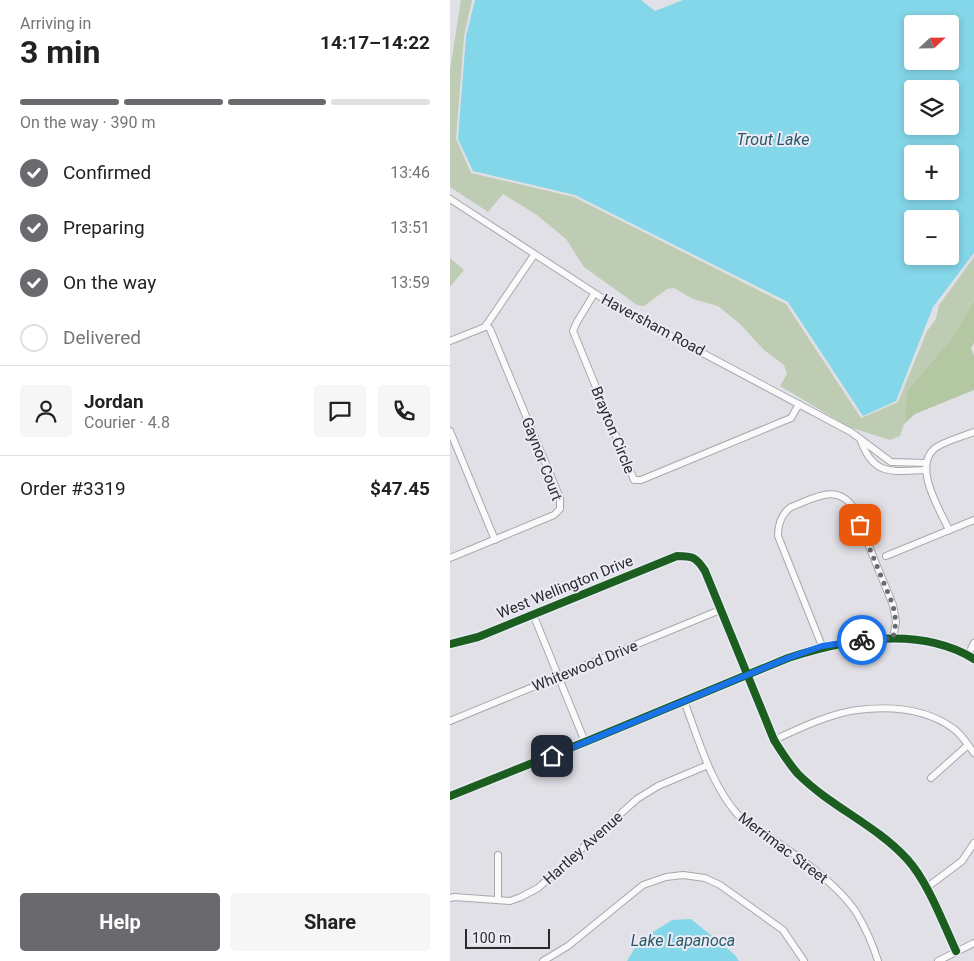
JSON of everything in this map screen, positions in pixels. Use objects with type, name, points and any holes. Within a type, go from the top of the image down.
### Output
[{"type":"street","name":"Haversham Road","points":[[450,200],[594,294],[851,432],[891,462],[926,467]]},
{"type":"street","points":[[450,341],[486,325],[534,255]]},
{"type":"street","name":"Brayton Circle","points":[[594,294],[573,331],[634,480],[641,480],[791,418],[800,404]]},
{"type":"street","name":"Gaynor Court","points":[[450,558],[554,515],[560,509],[560,498],[490,329],[486,325]]},
{"type":"street","points":[[450,431],[495,540]]},
{"type":"street","points":[[949,530],[928,483],[926,467],[929,456],[934,449],[974,432]]},
{"type":"street","name":"Haversham Road","points":[[862,441],[873,462],[880,468],[889,471],[926,467]]},
{"type":"street","points":[[822,646],[778,536],[779,522],[787,510],[826,494],[841,496],[848,500],[853,507],[893,605],[896,622],[893,638]]},
{"type":"street","points":[[886,556],[974,520]]},
{"type":"street","name":"West Wellington Drive","points":[[450,644],[478,637],[677,556],[691,556],[699,562],[705,570],[720,610]]},
{"type":"street","points":[[720,610],[774,740],[798,774],[883,838],[908,860],[926,888],[956,951]]},
{"type":"street","name":"Whitewood Drive","points":[[450,721],[720,610]]},
{"type":"street","points":[[533,614],[585,742]]},
{"type":"street","points":[[450,796],[788,658],[822,646],[849,641],[893,638],[926,642],[949,648],[971,657],[974,643]]},
{"type":"street","name":"Merrimac Street","points":[[684,701],[720,792],[738,815],[839,891],[856,912],[878,961]]},
{"type":"street","points":[[774,740],[827,718],[857,710],[905,709],[937,719],[955,730],[974,753]]},
{"type":"street","points":[[931,778],[968,745]]},
{"type":"street","name":"Hartley Avenue","points":[[450,898],[510,901],[521,898],[538,888],[637,799],[658,786],[708,765]]},
{"type":"street","points":[[926,888],[962,860],[974,843]]},
{"type":"street","points":[[498,855],[498,899]]},
{"type":"street","points":[[543,961],[568,946],[643,885],[666,877],[683,875],[705,878],[720,885],[783,930],[804,961]]},
{"type":"street","points":[[938,961],[974,943]]},
{"type":"green space","points":[[461,0],[472,0],[464,36],[456,139],[471,173],[574,197],[786,304],[861,418],[898,402],[927,331],[936,319],[939,305],[974,257],[974,301],[951,339],[907,391],[904,424],[900,436],[890,440],[849,427],[780,386],[787,374],[784,365],[764,350],[740,324],[718,306],[693,299],[674,288],[667,289],[644,306],[637,305],[584,267],[566,239],[537,215],[503,194],[488,212],[450,187],[450,70]]},
{"type":"green space","points":[[450,258],[464,270],[450,287]]},
{"type":"green space","points":[[974,301],[974,343],[971,348],[974,356],[974,390],[915,414],[904,424],[907,391],[951,339]]},
{"type":"water","name":"Trout Lake","points":[[475,0],[641,0],[655,11],[683,0],[974,0],[974,253],[933,307],[896,401],[863,416],[788,302],[575,195],[473,171],[458,139],[466,36]]},
{"type":"water","name":"Lake Lapanoca","points":[[691,919],[735,955],[739,961],[627,961],[639,941],[672,920]]},
{"type":"cycle path","points":[[450,644],[478,637],[677,556],[694,558],[705,571],[774,740],[782,753],[798,774],[811,786],[882,836],[915,868],[956,951]]},
{"type":"cycle path","points":[[450,796],[788,658],[810,651],[858,641],[906,639],[930,642],[953,648],[974,659]]},
{"type":"way so far","points":[[860,525],[893,605],[896,622],[893,638],[862,640]]},
{"type":"route","points":[[552,756],[788,658],[822,646],[862,640]]}]
